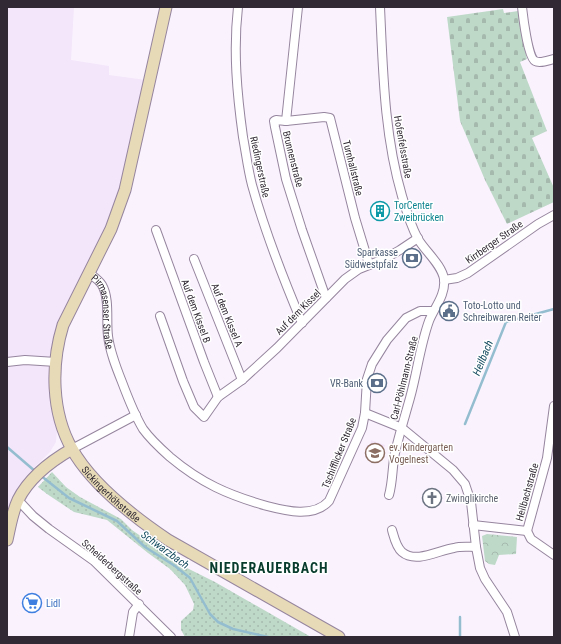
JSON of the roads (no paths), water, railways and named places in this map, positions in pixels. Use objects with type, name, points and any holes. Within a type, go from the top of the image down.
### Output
[{"type":"main road","name":"Pirmasenser Straße","points":[[89,272],[111,229],[125,190],[166,7]]},
{"type":"main road","name":"Sickingerhöhstraße","points":[[89,272],[63,324],[58,340],[56,362],[55,390],[61,424],[72,449],[81,463],[118,501],[168,540],[339,637]]},
{"type":"main road","points":[[7,540],[18,500],[32,480],[46,466],[72,449]]},
{"type":"street","name":"Riedingerstraße","points":[[238,7],[236,30],[237,89],[252,185],[262,219],[302,323]]},
{"type":"street","name":"Brunnenstraße","points":[[298,7],[286,121],[274,121],[286,180],[326,298]]},
{"type":"street","name":"Hofenfelsstraße","points":[[380,7],[385,91],[391,143],[402,196],[418,238],[442,271],[444,280]]},
{"type":"street","points":[[522,7],[531,56],[538,62],[554,60]]},
{"type":"street","name":"Turnhallstraße","points":[[286,121],[324,117],[330,118],[355,218],[369,264]]},
{"type":"street","name":"Kirrberger Straße","points":[[444,280],[457,278],[468,273],[538,224],[554,215]]},
{"type":"street","name":"Auf dem Kissel B","points":[[156,230],[218,397]]},
{"type":"street","name":"Auf dem Kissel","points":[[160,316],[183,381],[194,407],[204,417],[218,397],[242,380],[302,323],[352,272],[384,259],[418,238]]},
{"type":"street","name":"Auf dem Kissel A","points":[[194,258],[242,380]]},
{"type":"street","name":"Pirmasenser Straße","points":[[89,272],[102,285],[105,294],[106,322],[111,352],[136,415]]},
{"type":"street","name":"Carl-Pöhlmann-Straße","points":[[444,280],[442,294],[432,311],[427,328],[402,428],[453,470],[465,484],[471,502],[473,526],[480,568],[485,579],[507,612],[515,637]]},
{"type":"street","name":"Tschifflicker Straße","points":[[136,415],[144,429],[162,450],[184,468],[217,489],[255,502],[288,510],[302,511],[323,508],[329,501],[362,428],[365,413],[367,379],[372,364],[397,326],[406,318],[420,311],[432,311]]},
{"type":"street","points":[[7,362],[25,360],[56,362]]},
{"type":"street","name":"Heilbachstraße","points":[[473,526],[527,531],[547,458],[554,406]]},
{"type":"street","points":[[365,413],[402,428],[395,455],[393,477],[389,495]]},
{"type":"street","points":[[72,449],[136,415]]},
{"type":"street","name":"Scheiderbergstraße","points":[[18,500],[33,516],[49,529],[94,561],[171,637]]},
{"type":"street","points":[[392,530],[402,553],[412,556],[426,555],[454,547],[476,547]]},
{"type":"street","points":[[527,531],[531,540],[554,555]]},
{"type":"street","points":[[129,637],[132,616],[139,604]]},
{"type":"waterway","name":"Heilbach","points":[[465,424],[506,322],[554,309]]},
{"type":"waterway","name":"Schwarzbach","points":[[7,447],[36,472]]},
{"type":"waterway","name":"Schwarzbach","points":[[40,475],[69,498],[117,521],[145,547],[175,566],[190,578],[210,614],[218,622],[233,629],[268,637]]},
{"type":"waterway","name":"Heilbach","points":[[460,617],[460,637]]},
{"type":"place","name":"TorCenter Zweibrücken","points":[[380,211]]},
{"type":"place","name":"Sparkasse Südwestpfalz","points":[[412,258]]},
{"type":"place","name":"Toto-Lotto und Schreibwaren Reiter","points":[[449,311]]},
{"type":"place","name":"VR-Bank","points":[[377,383]]},
{"type":"place","name":"ev. Kindergarten Vogelnest","points":[[375,453]]},
{"type":"place","name":"Zwinglikirche","points":[[432,498]]},
{"type":"place","name":"Lidl","points":[[32,603]]},
{"type":"district","name":"NIEDERAUERBACH","points":[[269,568]]}]
